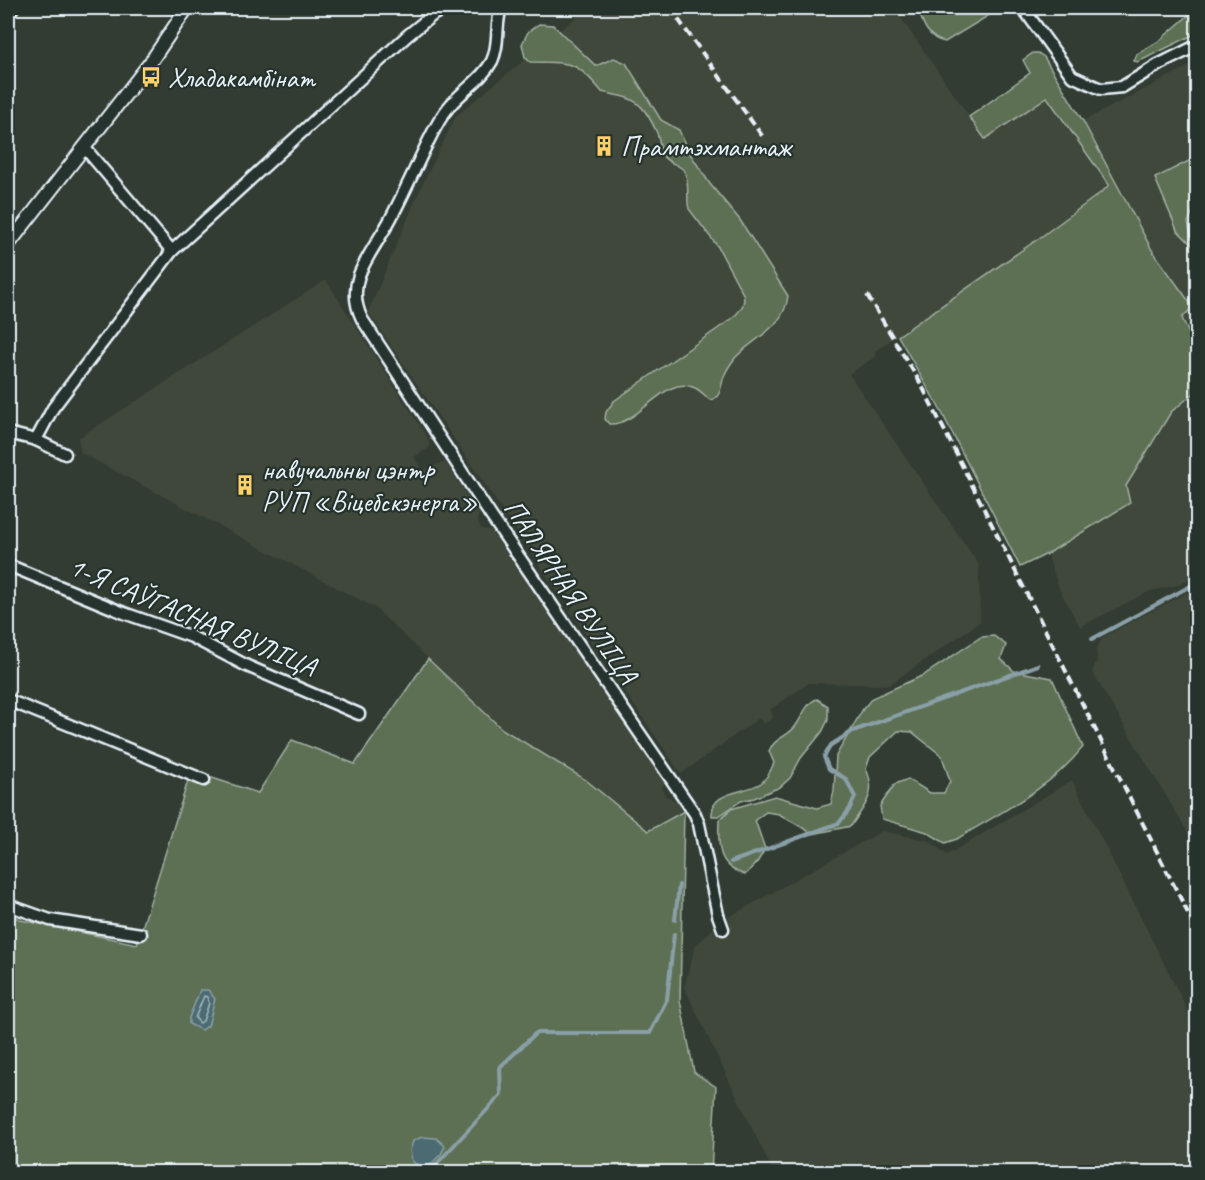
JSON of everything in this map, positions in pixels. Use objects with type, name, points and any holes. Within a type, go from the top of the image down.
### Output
[{"type":"street","points":[[8,13],[13,8]]},
{"type":"street","points":[[8,245],[150,63],[187,8]]},
{"type":"street","points":[[36,441],[53,408],[172,251],[408,35],[434,14],[446,8]]},
{"type":"street","name":"ПАЛЯРНАЯ ВУЛІЦА","points":[[501,8],[492,61],[441,117],[359,275],[355,296],[357,309],[491,516],[695,814],[723,929]]},
{"type":"street","points":[[1023,8],[1072,76],[1101,89],[1122,87],[1197,45]]},
{"type":"street","points":[[84,147],[172,251]]},
{"type":"street","points":[[8,433],[36,441],[65,454]]},
{"type":"street","name":"1-Я САЎГАСНАЯ ВУЛІЦА","points":[[8,565],[124,613],[192,637],[248,666],[359,714]]},
{"type":"street","points":[[8,700],[204,780]]},
{"type":"street","points":[[8,905],[50,920],[141,934]]},
{"type":"shaded area","points":[[587,8],[894,8],[985,139],[1047,97],[1109,184],[1103,191],[1038,239],[875,351],[875,357],[849,374],[979,565],[980,622],[889,685],[809,683],[770,710],[774,717],[764,724],[759,718],[681,774],[570,611],[574,604],[567,594],[559,594],[368,312],[422,185],[456,116]]},
{"type":"shaded area","points":[[1197,62],[1197,345],[1192,340],[1182,318],[1193,307],[1152,250],[1083,121]]},
{"type":"shaded area","points":[[326,280],[429,440],[429,448],[414,457],[422,470],[445,462],[479,513],[477,521],[482,529],[491,531],[665,781],[662,789],[666,796],[675,800],[684,811],[648,832],[586,780],[502,729],[375,608],[81,453],[78,438]]},
{"type":"shaded area","points":[[1197,390],[1197,575],[1179,585],[1150,591],[1080,627],[1060,591],[1047,554],[1130,503],[1126,487],[1171,412]]},
{"type":"shaded area","points":[[1197,587],[1197,848],[1092,672],[1097,661],[1096,649],[1103,637]]},
{"type":"shaded area","points":[[1072,780],[1197,1029],[1197,1172],[773,1172],[684,987],[695,946],[720,922],[882,831],[930,841],[947,855]]},
{"type":"green space","points":[[918,8],[1001,8],[945,42],[930,34]]},
{"type":"green space","points":[[1197,8],[1197,33],[1138,62],[1134,61],[1137,54],[1159,41]]},
{"type":"green space","points":[[539,24],[553,25],[596,66],[614,58],[626,63],[661,120],[679,130],[687,149],[710,184],[740,220],[788,296],[781,317],[732,361],[719,393],[710,400],[697,389],[684,385],[662,393],[631,417],[620,422],[609,424],[605,419],[606,412],[614,401],[733,318],[742,307],[744,298],[718,247],[689,209],[685,172],[663,156],[657,133],[642,107],[630,99],[602,92],[585,74],[571,65],[530,62],[525,57],[522,44],[528,32]]},
{"type":"green space","points":[[1033,53],[1044,57],[1083,121],[1152,250],[1193,307],[1182,318],[1192,340],[1197,345],[1198,390],[1171,412],[1126,486],[1130,503],[1047,554],[1020,567],[942,413],[898,336],[1038,239],[1109,185],[1047,97],[985,139],[969,117],[1030,73],[1023,60]]},
{"type":"green space","points":[[1197,157],[1197,212],[1193,211],[1188,222],[1193,246],[1177,230],[1155,178]]},
{"type":"green space","points":[[994,636],[1006,645],[1001,659],[1014,671],[1052,678],[1083,747],[1056,775],[1008,809],[957,839],[945,843],[927,832],[882,819],[880,806],[895,784],[908,779],[930,793],[944,793],[950,781],[942,756],[912,732],[898,731],[870,757],[866,769],[871,786],[870,793],[865,806],[851,826],[813,834],[779,814],[766,812],[755,820],[765,849],[758,861],[745,875],[729,866],[719,846],[719,820],[731,809],[775,796],[817,808],[831,804],[836,756],[863,709],[872,698],[924,675],[981,637]]},
{"type":"green space","points":[[428,659],[502,729],[586,780],[648,831],[684,811],[680,1000],[694,1072],[716,1087],[711,1172],[8,1172],[8,913],[21,920],[137,944],[191,771],[258,793],[292,740],[355,764]]},
{"type":"green space","points":[[817,699],[828,706],[828,720],[790,778],[780,787],[741,801],[719,816],[712,816],[713,808],[722,797],[754,787],[766,779],[774,763],[769,751],[771,747],[794,728],[807,708]]},
{"type":"water","points":[[200,990],[208,990],[215,999],[208,1026],[201,1030],[189,1024],[189,1018]]},
{"type":"water","points":[[422,1137],[436,1138],[445,1146],[441,1154],[429,1166],[419,1166],[412,1161],[410,1151],[413,1141]]},
{"type":"waterway","points":[[1092,639],[1198,582]]},
{"type":"waterway","points":[[731,862],[839,823],[855,797],[846,779],[829,769],[824,757],[831,745],[853,731],[1038,665]]},
{"type":"waterway","points":[[675,920],[679,885]]},
{"type":"waterway","points":[[429,1172],[501,1095],[500,1067],[536,1033],[650,1033],[667,999],[674,934]]},
{"type":"railway","points":[[670,8],[763,137]]},
{"type":"railway","points":[[867,295],[921,384],[1198,933]]},
{"type":"place","name":"Хладакамбінат","points":[[151,77]]},
{"type":"place","name":"Прамтэхмантаж","points":[[604,146]]},
{"type":"place","name":"навучальны цэнтр РУП «Віцебскэнерга»","points":[[245,485]]}]
